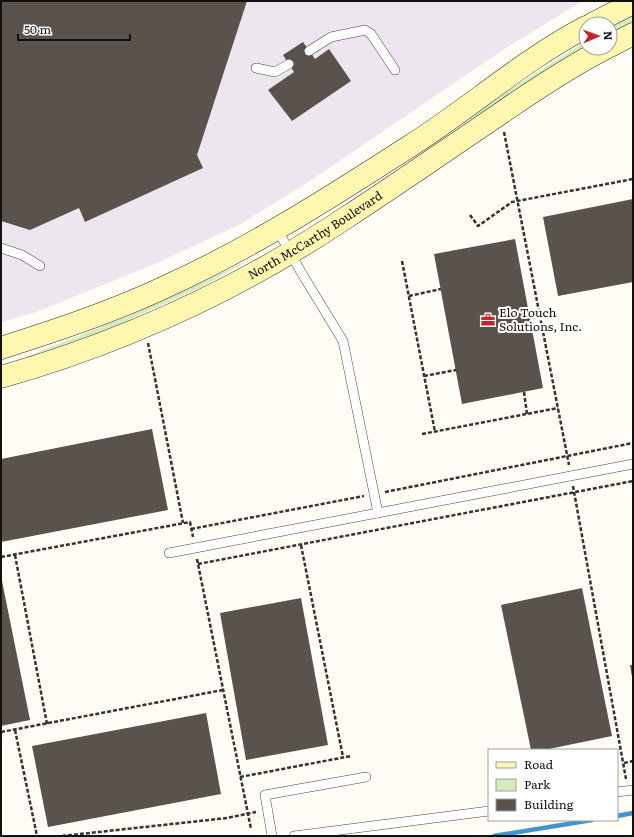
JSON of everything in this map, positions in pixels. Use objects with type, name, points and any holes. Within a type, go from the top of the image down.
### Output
[{"type":"main road","points":[[608,16],[633,3]]},
{"type":"main road","points":[[1,348],[104,313],[165,288],[277,229],[412,145],[529,61],[578,32]]},
{"type":"main road","points":[[618,42],[633,34]]},
{"type":"main road","name":"North McCarthy Boulevard","points":[[1,377],[62,358],[145,326],[231,285],[290,253],[352,214],[550,81],[592,56]]},
{"type":"lane","points":[[309,51],[331,37],[368,31],[395,70]]},
{"type":"lane","points":[[256,68],[275,72],[289,64]]},
{"type":"lane","points":[[277,229],[343,341],[378,513]]},
{"type":"lane","points":[[1,248],[22,255],[40,266]]},
{"type":"lane","points":[[169,553],[633,464]]},
{"type":"lane","points":[[272,836],[265,795],[366,776]]},
{"type":"lane","points":[[618,792],[633,790]]},
{"type":"lane","points":[[294,836],[488,811]]},
{"type":"path","points":[[500,114],[571,476],[626,778]]},
{"type":"path","points":[[470,215],[478,226],[512,202],[633,179]]},
{"type":"path","points":[[402,261],[435,432]]},
{"type":"path","points":[[409,296],[441,290]]},
{"type":"path","points":[[145,326],[183,523]]},
{"type":"path","points":[[424,376],[456,370]]},
{"type":"path","points":[[524,392],[528,414]]},
{"type":"path","points":[[422,434],[558,408]]},
{"type":"path","points":[[192,529],[633,443]]},
{"type":"path","points":[[198,564],[633,481]]},
{"type":"path","points":[[1,557],[190,522],[251,828]]},
{"type":"path","points":[[301,545],[343,757]]},
{"type":"path","points":[[14,555],[47,724]]},
{"type":"path","points":[[1,732],[223,690]]},
{"type":"path","points":[[15,730],[37,836]]},
{"type":"path","points":[[240,777],[351,756]]},
{"type":"path","points":[[624,763],[633,761]]},
{"type":"path","points":[[62,836],[227,818],[258,812]]},
{"type":"shaded area","points":[[1,1],[583,1],[506,48],[307,183],[239,225],[155,264],[34,313],[1,322]]},
{"type":"green space","points":[[633,17],[633,29],[618,36],[618,24]]},
{"type":"green space","points":[[578,46],[578,53],[419,161],[498,97]]},
{"type":"green space","points":[[257,256],[201,287],[133,318],[99,336],[1,367],[131,315]]},
{"type":"building","points":[[1,1],[247,1],[197,155],[203,168],[85,222],[79,208],[30,230],[1,221]]},
{"type":"building","points":[[303,42],[315,59],[329,49],[351,81],[292,121],[268,90],[294,72],[283,55]]},
{"type":"building","points":[[633,199],[633,282],[558,296],[543,217]]},
{"type":"building","points":[[515,239],[543,388],[462,404],[434,254]]},
{"type":"building","points":[[152,429],[168,510],[1,542],[1,459]]},
{"type":"building","points":[[1,576],[30,720],[1,726]]},
{"type":"building","points":[[582,588],[612,736],[549,749],[531,749],[501,605]]},
{"type":"building","points":[[301,598],[328,745],[246,760],[220,613]]},
{"type":"building","points":[[630,665],[633,665],[633,677],[632,677]]},
{"type":"building","points":[[206,713],[221,794],[48,827],[32,746]]},
{"type":"waterway","points":[[618,816],[633,813]]},
{"type":"waterway","points":[[494,836],[586,821]]},
{"type":"place","name":"Elo Touch Solutions, Inc.","points":[[488,320]]}]
